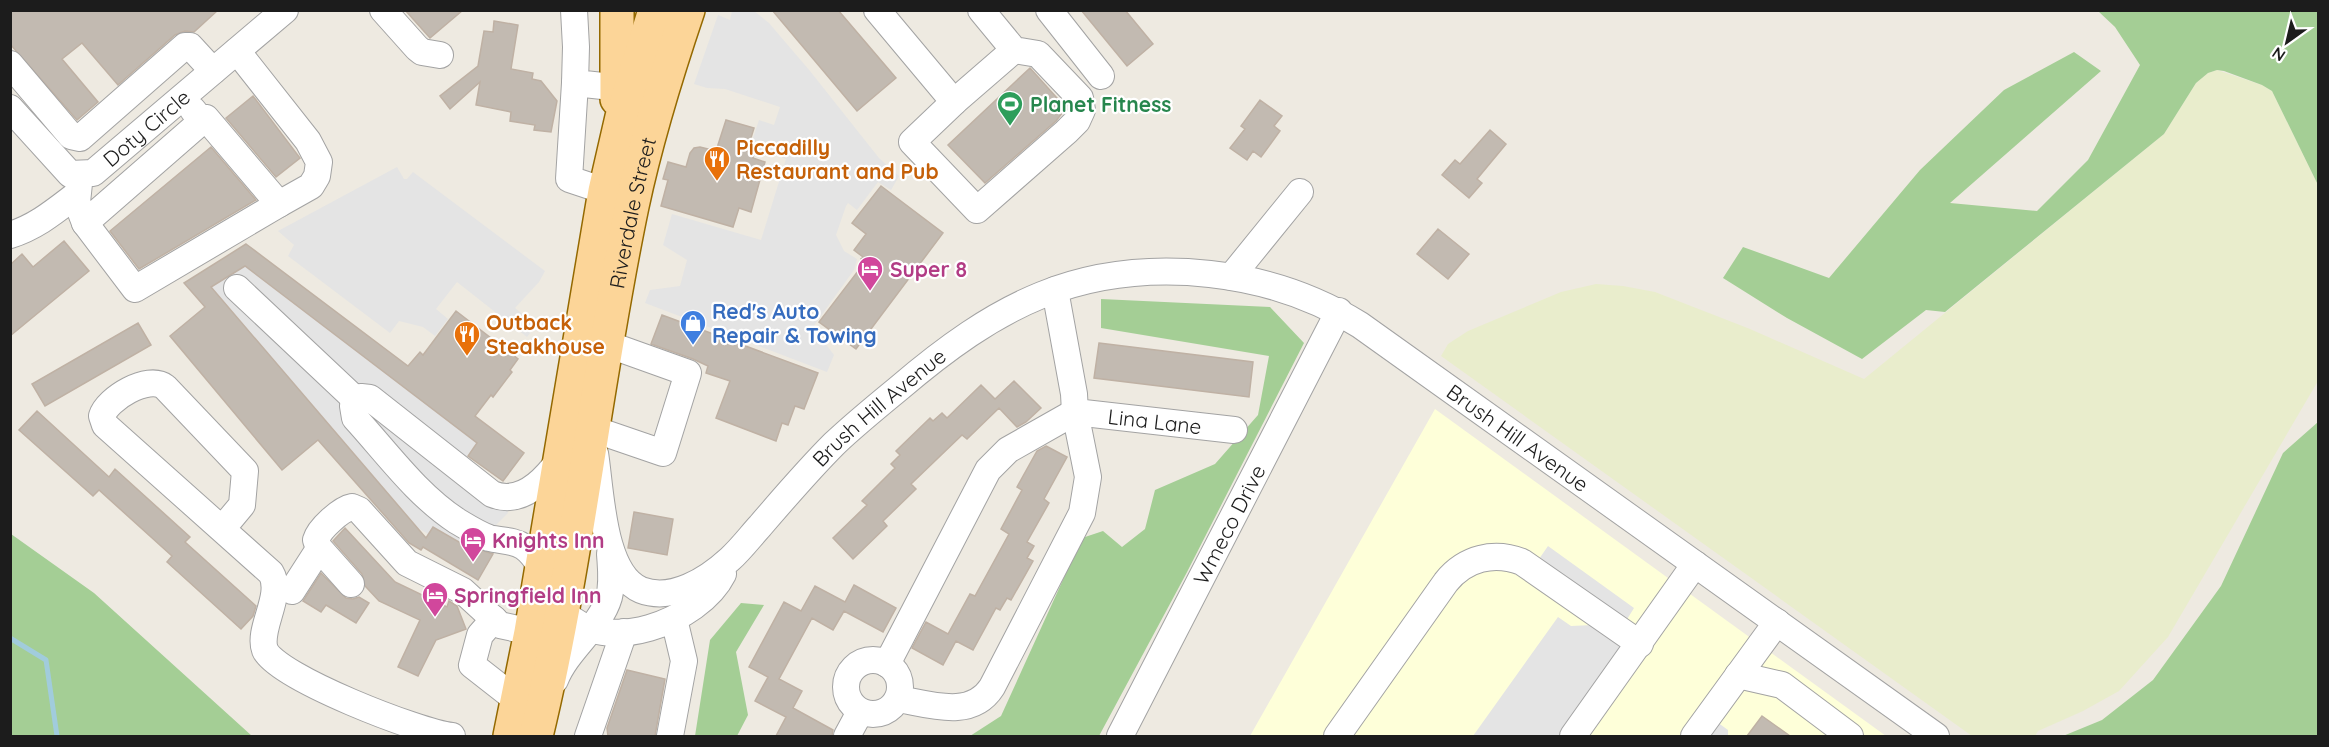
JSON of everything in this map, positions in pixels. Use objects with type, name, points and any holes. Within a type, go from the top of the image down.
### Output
[{"type":"main road","name":"Riverdale Street","points":[[532,718],[531,632],[624,88],[617,10]]},
{"type":"main road","name":"Riverdale Street","points":[[624,88],[678,13]]},
{"type":"main road","name":"Riverdale Street","points":[[510,736],[532,718],[576,620],[593,432],[607,344],[632,208],[678,13]]},
{"type":"street","points":[[383,10],[422,52],[440,55]]},
{"type":"street","points":[[574,10],[575,83],[569,179],[605,191]]},
{"type":"street","points":[[877,10],[954,102]]},
{"type":"street","points":[[981,10],[1014,50],[1038,54],[1080,98],[1082,110],[1077,121],[1066,132],[977,210],[912,142],[1014,50]]},
{"type":"street","points":[[1049,10],[1101,76]]},
{"type":"street","name":"Doty Circle","points":[[15,113],[78,185],[237,51],[272,14]]},
{"type":"street","points":[[10,64],[71,136],[80,138],[185,46],[190,46],[195,50],[213,71]]},
{"type":"street","points":[[78,185],[85,223],[135,289],[311,186],[317,176],[319,162],[308,141],[237,51]]},
{"type":"street","points":[[159,69],[202,121]]},
{"type":"street","points":[[575,83],[624,88]]},
{"type":"street","points":[[15,113],[43,102]]},
{"type":"street","points":[[115,107],[138,135]]},
{"type":"street","points":[[85,223],[206,118],[279,204]]},
{"type":"street","points":[[10,235],[25,231],[45,219],[78,185]]},
{"type":"street","points":[[1232,277],[1300,192]]},
{"type":"street","name":"Brush Hill Avenue","points":[[638,589],[658,594],[679,591],[701,580],[730,560],[834,445],[922,368],[980,326],[1011,308],[1055,290],[1092,279],[1129,273],[1173,271],[1232,277],[1273,285],[1339,311],[1437,378],[1777,621],[1930,735]]},
{"type":"street","points":[[237,288],[356,400]]},
{"type":"street","points":[[898,699],[958,708],[978,702],[988,693],[1082,513],[1088,477],[1055,290]]},
{"type":"street","name":"Wmeco Drive","points":[[1120,736],[1339,311]]},
{"type":"street","points":[[560,459],[538,485],[520,494],[500,497],[492,494],[373,399],[364,396],[356,400],[352,409],[353,415],[433,503],[477,532],[522,546],[541,566],[551,595],[576,620],[606,605],[610,596],[612,578],[593,432],[663,453],[688,373],[607,344]]},
{"type":"street","points":[[222,529],[242,504],[245,471],[188,410],[163,385],[152,382],[132,388],[106,408],[102,416],[105,425],[271,573],[275,590],[264,642],[269,656],[315,685],[346,700],[414,728],[452,736]]},
{"type":"street","points":[[887,664],[988,470],[1008,450],[1075,412]]},
{"type":"street","name":"Lina Lane","points":[[1075,412],[1234,430]]},
{"type":"street","points":[[351,584],[319,549],[316,540],[319,533],[347,508],[355,507],[406,563],[464,591],[502,626],[531,632]]},
{"type":"street","points":[[608,542],[621,574],[668,621],[684,661],[670,736]]},
{"type":"street","points":[[292,591],[319,549]]},
{"type":"street","points":[[1337,736],[1446,582],[1461,567],[1475,560],[1501,557],[1522,562],[1640,644]]},
{"type":"street","name":"Brush Hill Avenue","points":[[576,620],[601,633],[624,632],[668,621],[712,590],[722,577],[730,560]]},
{"type":"street","points":[[1573,736],[1695,564]]},
{"type":"street","points":[[494,619],[480,635],[472,665],[532,718]]},
{"type":"street","points":[[1694,736],[1777,621]]},
{"type":"street","points":[[588,736],[624,632]]},
{"type":"street","points":[[873,660],[887,664],[894,670],[900,683],[898,699],[893,706],[880,713],[860,711],[847,695],[846,686],[851,672],[864,662],[873,660]]},
{"type":"street","points":[[1738,675],[1782,685],[1850,736]]},
{"type":"street","points":[[847,736],[860,711]]},
{"type":"shaded area","points":[[732,11],[754,11],[769,23],[879,158],[899,176],[891,190],[878,182],[857,210],[848,203],[846,206],[836,235],[844,251],[857,259],[854,270],[813,327],[834,355],[827,372],[645,303],[650,290],[680,286],[687,260],[663,245],[672,214],[761,240],[786,159],[750,147],[759,120],[774,125],[780,107],[725,89],[707,88],[694,84],[718,15],[730,20]]},
{"type":"shaded area","points":[[2217,70],[2262,85],[2272,91],[2318,185],[2318,381],[2168,637],[2119,691],[2083,711],[2038,731],[2035,736],[1972,736],[1441,356],[1448,344],[1468,331],[1561,292],[1596,284],[1655,292],[1750,329],[1864,379],[2164,134],[2196,83],[2208,73]]},
{"type":"shaded area","points":[[397,167],[404,179],[407,179],[413,172],[545,271],[539,282],[515,308],[536,325],[527,337],[457,282],[436,309],[448,319],[435,336],[423,327],[399,321],[390,333],[288,256],[294,245],[278,231]]},
{"type":"shaded area","points":[[245,266],[477,443],[465,459],[500,485],[508,513],[487,534],[476,540],[471,549],[433,527],[428,534],[418,528],[211,287]]},
{"type":"shaded area","points":[[1435,409],[1886,736],[1250,736]]},
{"type":"shaded area","points":[[1548,546],[1634,608],[1626,621],[1539,559]]},
{"type":"shaded area","points":[[1558,617],[1571,626],[1593,625],[1625,648],[1561,736],[1473,736]]},
{"type":"shaded area","points":[[1717,722],[1728,730],[1728,736],[1706,736]]},
{"type":"green space","points":[[2098,11],[2318,11],[2318,185],[2272,91],[2262,85],[2217,70],[2208,73],[2196,83],[2164,134],[1945,312],[1926,310],[1862,359],[1787,318],[1723,278],[1743,247],[1829,278],[1920,170],[2004,90],[2074,52],[2101,71],[1950,203],[2037,211],[2088,160],[2140,65],[2115,27]]},
{"type":"green space","points":[[1101,299],[1270,307],[1304,343],[1186,574],[1099,736],[970,736],[1001,716],[1082,538],[1103,531],[1122,547],[1145,529],[1155,490],[1215,464],[1258,415],[1269,356],[1101,328]]},
{"type":"green space","points":[[2318,422],[2318,736],[2063,736],[2102,720],[2153,680],[2221,586],[2283,453]]},
{"type":"green space","points":[[11,534],[94,593],[252,736],[11,736]]},
{"type":"green space","points":[[741,603],[764,605],[736,652],[748,715],[737,736],[695,736],[710,640]]},
{"type":"building","points":[[10,10],[218,10],[194,32],[185,31],[175,35],[118,85],[82,43],[62,59],[98,102],[77,120],[10,44]]},
{"type":"building","points":[[405,10],[463,10],[430,38]]},
{"type":"building","points":[[772,10],[838,10],[896,78],[857,111]]},
{"type":"building","points":[[1081,10],[1125,10],[1153,44],[1127,66]]},
{"type":"building","points":[[494,21],[518,25],[511,69],[533,73],[532,79],[541,81],[557,101],[551,132],[534,130],[535,125],[510,121],[511,112],[476,105],[480,82],[450,109],[440,96],[478,66],[484,31],[493,32]]},
{"type":"building","points":[[1030,68],[1066,108],[1056,121],[985,183],[948,145]]},
{"type":"building","points":[[253,96],[300,158],[276,177],[226,118]]},
{"type":"building","points":[[1260,100],[1282,116],[1274,126],[1280,131],[1261,157],[1253,151],[1247,160],[1230,148],[1245,129],[1241,126]]},
{"type":"building","points":[[726,120],[754,128],[747,151],[754,153],[753,158],[765,162],[751,212],[739,208],[733,227],[661,206],[668,180],[663,179],[668,162],[686,167],[694,148],[700,147],[716,151]]},
{"type":"building","points":[[1490,130],[1506,144],[1477,179],[1482,183],[1469,198],[1442,175],[1455,160],[1460,164]]},
{"type":"building","points":[[211,147],[256,200],[139,269],[110,231]]},
{"type":"building","name":"Super 8","points":[[881,186],[943,233],[856,349],[819,322],[865,262],[861,259],[863,257],[854,250],[866,234],[852,223]]},
{"type":"building","points":[[1438,229],[1469,254],[1448,279],[1417,254]]},
{"type":"building","points":[[64,241],[89,271],[10,336],[10,265],[22,254],[33,267]]},
{"type":"building","points":[[246,244],[408,366],[420,352],[423,355],[456,311],[518,359],[510,370],[512,372],[475,416],[524,453],[503,481],[468,456],[477,443],[245,266],[211,287],[426,538],[433,527],[471,549],[472,547],[493,554],[478,580],[423,547],[421,550],[409,543],[318,440],[282,470],[170,336],[205,307],[184,283]]},
{"type":"building","points":[[662,315],[818,373],[804,409],[795,406],[788,425],[782,423],[776,441],[716,418],[730,381],[706,373],[708,366],[651,344]]},
{"type":"building","points":[[138,323],[151,345],[45,406],[32,384]]},
{"type":"building","points":[[1099,343],[1253,362],[1249,397],[1094,378]]},
{"type":"building","points":[[1014,381],[1041,408],[1017,427],[999,408],[967,439],[962,435],[911,484],[916,489],[883,521],[887,526],[853,559],[833,538],[867,505],[862,501],[895,468],[891,464],[900,455],[896,451],[930,418],[933,421],[942,413],[947,418],[981,385],[995,399]]},
{"type":"building","points":[[37,411],[109,477],[115,469],[190,537],[185,542],[256,606],[253,616],[241,629],[167,562],[172,556],[99,490],[93,496],[19,430]]},
{"type":"building","points":[[1046,446],[1067,457],[1044,499],[1049,503],[1027,542],[1034,546],[1027,558],[1033,561],[1011,600],[1007,598],[1000,610],[996,608],[973,650],[956,641],[943,665],[912,648],[926,622],[948,634],[970,594],[975,596],[1009,534],[1001,529],[1022,490],[1017,487],[1037,451]]},
{"type":"building","points":[[634,512],[673,519],[667,555],[628,548]]},
{"type":"building","points":[[345,528],[395,582],[447,607],[449,601],[457,606],[466,629],[436,640],[418,676],[398,667],[420,620],[379,601],[365,586],[362,574],[333,541]]},
{"type":"building","points":[[321,573],[346,598],[359,597],[369,603],[356,623],[326,605],[321,612],[303,601]]},
{"type":"building","points":[[854,585],[896,608],[883,632],[844,611],[833,630],[812,618],[779,679],[802,691],[793,708],[833,730],[832,736],[776,736],[786,717],[755,701],[768,677],[749,667],[784,602],[801,611],[815,586],[845,602]]},
{"type":"building","points":[[627,670],[665,679],[655,736],[608,736],[607,728]]},
{"type":"building","points":[[1762,716],[1790,736],[1747,736]]},
{"type":"waterway","points":[[10,638],[46,660],[57,736]]},
{"type":"place","name":"Planet Fitness","points":[[1010,127]]},
{"type":"place","name":"Piccadilly Restaurant and Pub","points":[[717,182]]},
{"type":"place","name":"Super 8","points":[[870,292]]},
{"type":"place","name":"Red's Auto Repair & Towing","points":[[693,346]]},
{"type":"place","name":"Outback Steakhouse","points":[[467,357]]},
{"type":"place","name":"Knights Inn","points":[[473,563]]},
{"type":"place","name":"Springfield Inn","points":[[435,618]]}]
